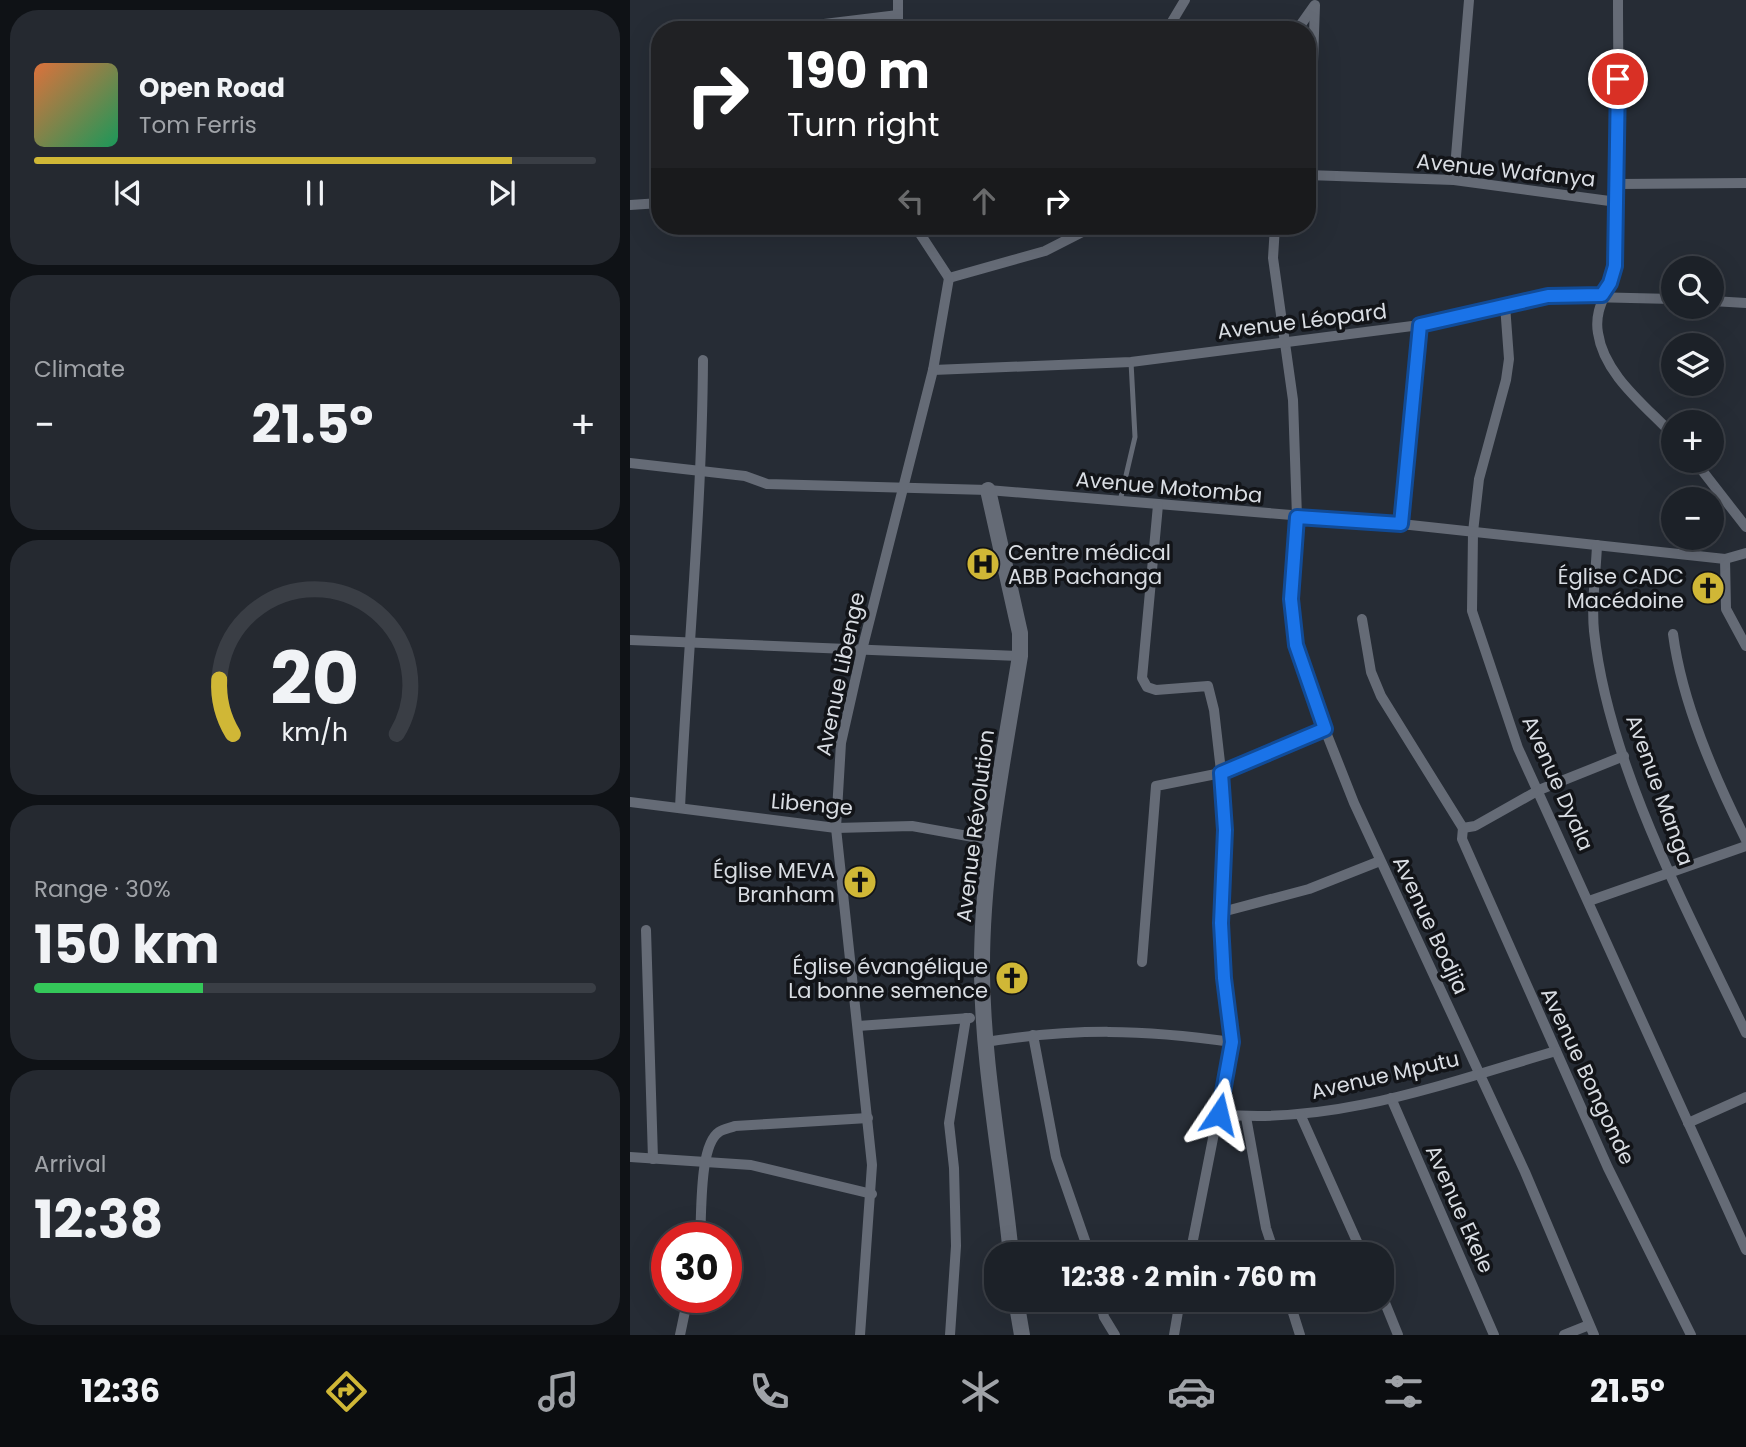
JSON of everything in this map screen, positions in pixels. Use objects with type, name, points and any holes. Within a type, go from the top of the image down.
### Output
[{"type":"street","points":[[898,0],[898,21]]},
{"type":"street","points":[[1172,21],[1185,0]]},
{"type":"street","points":[[1454,180],[1469,0]]},
{"type":"street","points":[[1618,0],[1619,184],[1615,266],[1610,283],[1602,295],[1598,333],[1610,368],[1661,422]]},
{"type":"street","points":[[1303,21],[1316,2]]},
{"type":"street","points":[[1315,21],[1316,2]]},
{"type":"street","points":[[849,21],[898,15]]},
{"type":"street","name":"Avenue Wafanya","points":[[1316,175],[1454,180],[1617,202]]},
{"type":"street","points":[[1619,184],[1746,183]]},
{"type":"street","points":[[630,205],[651,204]]},
{"type":"street","points":[[921,235],[949,278],[1045,251],[1076,235]]},
{"type":"street","name":"Avenue Bodjia","points":[[1274,235],[1273,258],[1293,401],[1297,517],[1291,599],[1296,645],[1325,729],[1380,861],[1479,1074],[1592,1330]]},
{"type":"street","name":"Avenue Libenge","points":[[860,1335],[872,1194],[869,1118],[836,828],[841,743],[933,370],[949,278]]},
{"type":"street","name":"Avenue Léopard","points":[[933,370],[1131,362],[1420,325],[1548,296],[1602,295],[1661,298]]},
{"type":"street","points":[[1724,302],[1746,303]]},
{"type":"street","name":"Avenue Dyala","points":[[1505,305],[1509,359],[1506,380],[1479,479],[1473,532],[1472,611],[1518,748],[1746,1250]]},
{"type":"street","points":[[1401,524],[1420,325]]},
{"type":"street","points":[[680,808],[688,643],[702,470],[703,360]]},
{"type":"street","name":"Avenue Motomba","points":[[630,463],[745,475],[767,484],[988,490],[1401,524],[1725,559],[1746,553]]},
{"type":"street","points":[[1704,473],[1746,527]]},
{"type":"street","name":"Avenue Révolution","points":[[988,490],[1020,633],[1020,656],[990,840],[975,1017],[986,1042],[1009,1242]]},
{"type":"street","points":[[1158,505],[1142,678],[1147,687],[1156,690],[1208,686],[1214,710],[1225,806],[1222,912],[1224,978],[1232,1042],[1193,1242]]},
{"type":"street","name":"Avenue Manga","points":[[1597,545],[1594,628],[1604,691],[1624,756],[1669,873],[1746,1033]]},
{"type":"street","points":[[1725,559],[1726,609],[1746,646]]},
{"type":"street","name":"Avenue Bongonde","points":[[1362,619],[1366,651],[1381,696],[1463,828],[1462,839],[1608,1168],[1691,1335]]},
{"type":"street","points":[[1673,634],[1679,674],[1731,811],[1746,840]]},
{"type":"street","points":[[630,640],[1020,656]]},
{"type":"street","points":[[1142,962],[1156,786],[1221,773],[1325,729]]},
{"type":"street","points":[[1463,828],[1475,827],[1539,790],[1624,756]]},
{"type":"street","name":"Libenge","points":[[630,802],[836,828],[912,826],[990,840]]},
{"type":"street","points":[[1589,901],[1746,846]]},
{"type":"street","points":[[1222,912],[1310,888],[1380,861]]},
{"type":"street","points":[[646,930],[653,1159]]},
{"type":"street","points":[[858,1027],[975,1017],[949,1123],[954,1168],[956,1246],[950,1335]]},
{"type":"street","points":[[986,1042],[1033,1035],[1121,1030],[1232,1042]]},
{"type":"street","points":[[1033,1035],[1056,1157],[1085,1242]]},
{"type":"street","name":"Avenue Mputu","points":[[1219,1114],[1246,1117],[1300,1114],[1391,1098],[1556,1051]]},
{"type":"street","points":[[1688,1123],[1746,1097]]},
{"type":"street","name":"Avenue Ekele","points":[[1391,1098],[1494,1335]]},
{"type":"street","points":[[1300,1114],[1357,1242]]},
{"type":"street","points":[[1246,1117],[1271,1242]]},
{"type":"street","points":[[701,1222],[706,1162],[710,1142],[719,1131],[735,1126],[869,1118]]},
{"type":"street","points":[[630,1157],[751,1165],[872,1194]]},
{"type":"street","points":[[1018,1312],[1022,1335]]},
{"type":"street","points":[[1103,1312],[1115,1335]]},
{"type":"street","points":[[1174,1335],[1179,1312]]},
{"type":"street","points":[[1293,1312],[1300,1335]]},
{"type":"street","points":[[1389,1312],[1398,1335]]},
{"type":"street","points":[[680,1335],[685,1313]]},
{"type":"street","points":[[1564,1335],[1592,1330]]},
{"type":"lane","points":[[1120,502],[1135,437],[1131,362]]},
{"type":"place","name":"Centre médical ABB Pachanga","points":[[983,564]]},
{"type":"place","name":"Église CADC Macédoine","points":[[1708,588]]},
{"type":"place","name":"Église MEVA Branham","points":[[860,882]]},
{"type":"place","name":"Église évangélique La bonne semence","points":[[1012,978]]},
{"type":"route","points":[[1219,1114],[1232,1042],[1221,923],[1225,854],[1225,806],[1221,773],[1325,729],[1296,645],[1291,599],[1297,517],[1401,524],[1420,325],[1548,296],[1602,295],[1610,283],[1615,266],[1619,184],[1618,79]]}]
